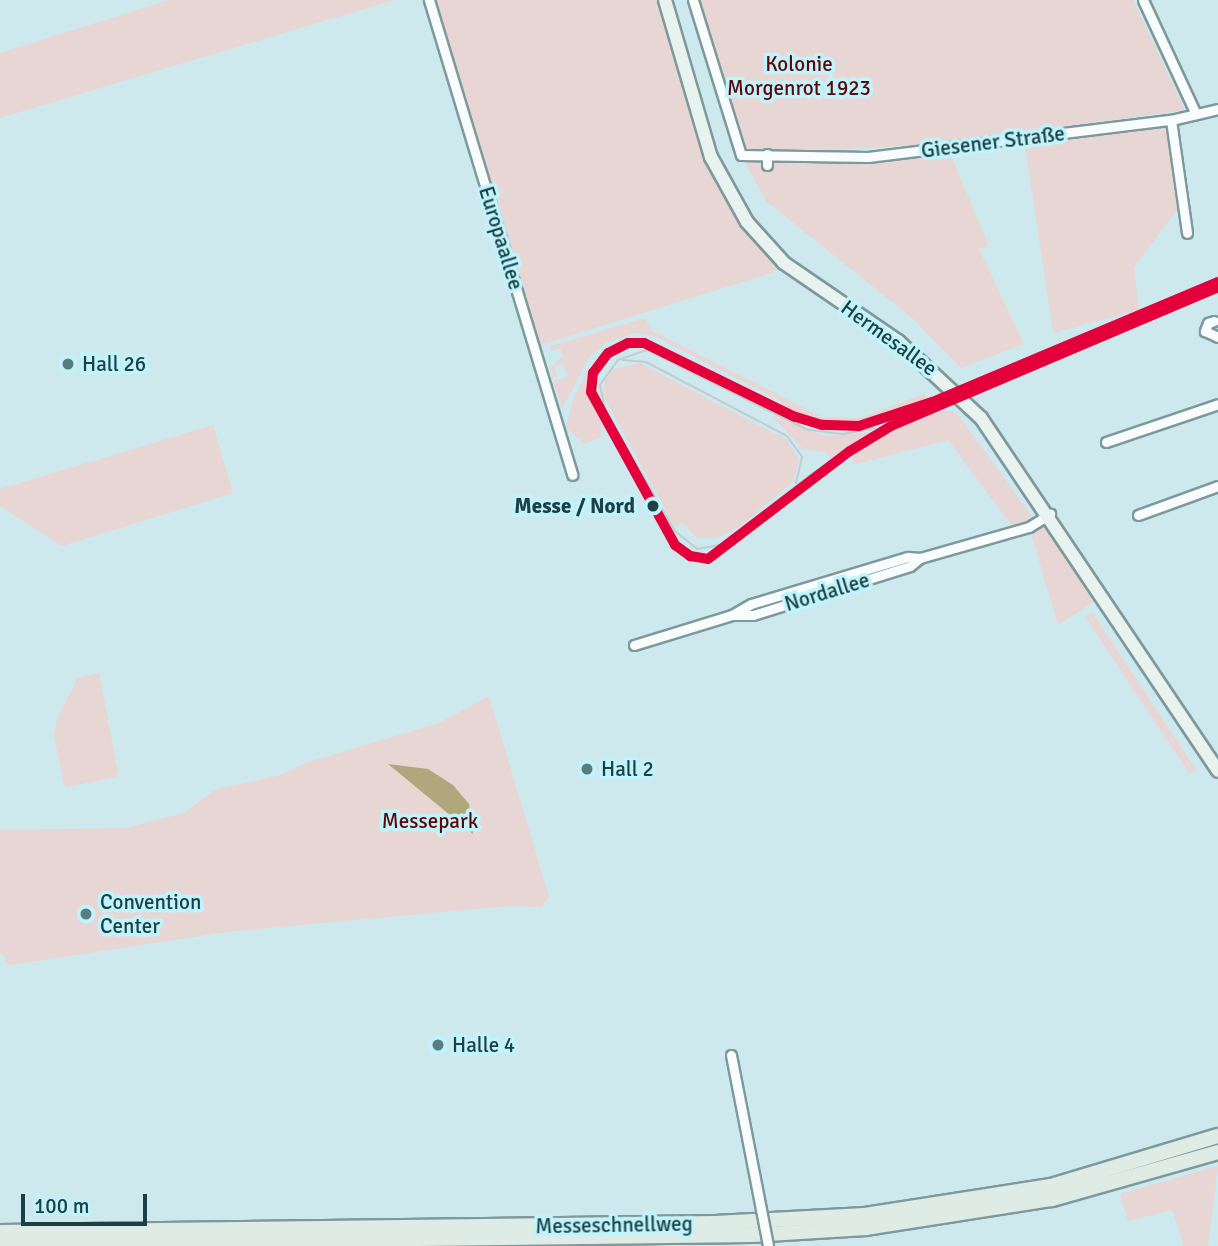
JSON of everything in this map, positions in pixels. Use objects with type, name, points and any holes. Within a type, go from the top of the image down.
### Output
[{"type":"highway","name":"Messeschnellweg","points":[[0,1232],[702,1223],[865,1215],[1051,1186],[1217,1136]]},
{"type":"highway","name":"Messeschnellweg","points":[[0,1244],[752,1235],[866,1228],[1040,1201],[1217,1152]]},
{"type":"highway","points":[[374,1246],[408,1240]]},
{"type":"main road","name":"Hermesallee","points":[[665,0],[711,157],[747,222],[784,262],[898,341],[941,376],[981,418],[1050,514],[1218,771]]},
{"type":"street","name":"Europaallee","points":[[429,0],[572,475]]},
{"type":"street","name":"Giesener Straße","points":[[693,0],[741,155],[869,157],[1171,120],[1218,109]]},
{"type":"street","points":[[1143,0],[1196,114]]},
{"type":"street","points":[[1171,120],[1187,233]]},
{"type":"street","points":[[767,155],[767,165]]},
{"type":"street","points":[[1214,322],[1208,323],[1205,331],[1218,337]]},
{"type":"street","points":[[1106,442],[1218,404]]},
{"type":"street","points":[[1138,515],[1218,486]]},
{"type":"street","name":"Nordallee","points":[[634,645],[732,615],[753,615],[910,566],[920,558],[1028,527],[1050,514]]},
{"type":"street","points":[[731,1055],[768,1246]]},
{"type":"green space","points":[[169,0],[394,0],[0,118],[0,53]]},
{"type":"green space","points":[[429,0],[665,0],[726,189],[784,263],[774,272],[534,347]]},
{"type":"green space","name":"Kolonie Morgenrot 1923","points":[[694,0],[1133,0],[1185,110],[940,144],[773,153],[868,157],[948,148],[989,246],[979,249],[1024,344],[961,368],[912,318],[766,201],[741,155]]},
{"type":"green space","points":[[1171,120],[1183,202],[1134,267],[1139,310],[1053,333],[1024,139]]},
{"type":"green space","points":[[645,318],[651,330],[822,417],[860,418],[924,394],[929,399],[869,422],[814,421],[780,407],[782,402],[652,335],[633,333],[606,343],[589,357],[562,409],[553,381],[568,377],[563,364],[554,367],[557,376],[552,378],[551,367],[563,356],[560,348],[552,351],[550,346]]},
{"type":"green space","points":[[640,363],[787,440],[799,460],[793,482],[742,525],[718,538],[697,538],[682,523],[675,527],[603,395],[605,380],[614,369]]},
{"type":"green space","points":[[589,368],[588,395],[601,422],[601,437],[584,444],[566,428],[573,399]]},
{"type":"green space","points":[[938,411],[953,411],[959,416],[1036,522],[1050,514],[1103,596],[1058,625],[1029,527],[1015,530],[948,440],[853,465],[853,455],[885,434]]},
{"type":"green space","points":[[772,416],[825,436],[875,432],[831,458],[825,452],[803,449]]},
{"type":"green space","points":[[213,425],[233,493],[62,546],[0,506],[0,489]]},
{"type":"green space","points":[[1092,612],[1197,771],[1189,773],[1132,688],[1085,616]]},
{"type":"green space","points":[[99,673],[118,772],[115,777],[68,787],[64,784],[54,736],[57,719],[78,678]]},
{"type":"green space","name":"Messepark","points":[[489,696],[549,897],[541,907],[508,906],[234,931],[10,965],[4,961],[6,956],[0,954],[0,830],[126,828],[184,813],[214,790],[281,775],[305,763],[439,723]]},
{"type":"green space","points":[[1218,1166],[1208,1246],[1184,1246],[1172,1210],[1128,1221],[1120,1194]]},
{"type":"shaded area","points":[[388,764],[428,769],[453,785],[469,804],[473,834]]},
{"type":"tram line","points":[[874,428],[842,434],[808,430],[647,350],[618,360],[600,385],[605,411],[675,531],[697,549],[720,545],[814,472],[879,432]]},
{"type":"tram line","points":[[623,360],[646,362],[787,436],[802,457],[796,483]]},
{"type":"transit line","points":[[1218,282],[932,402],[859,426],[822,425],[795,417],[644,343],[628,343],[608,353],[593,373],[591,392],[675,545],[690,556],[708,559],[850,451],[891,426],[1218,287]]},
{"type":"place","name":"Hall 26","points":[[68,364]]},
{"type":"place","name":"Messe / Nord","points":[[653,506]]},
{"type":"place","name":"Hall 2","points":[[587,769]]},
{"type":"place","name":"Convention Center","points":[[86,914]]},
{"type":"place","name":"Halle 4","points":[[438,1045]]}]
